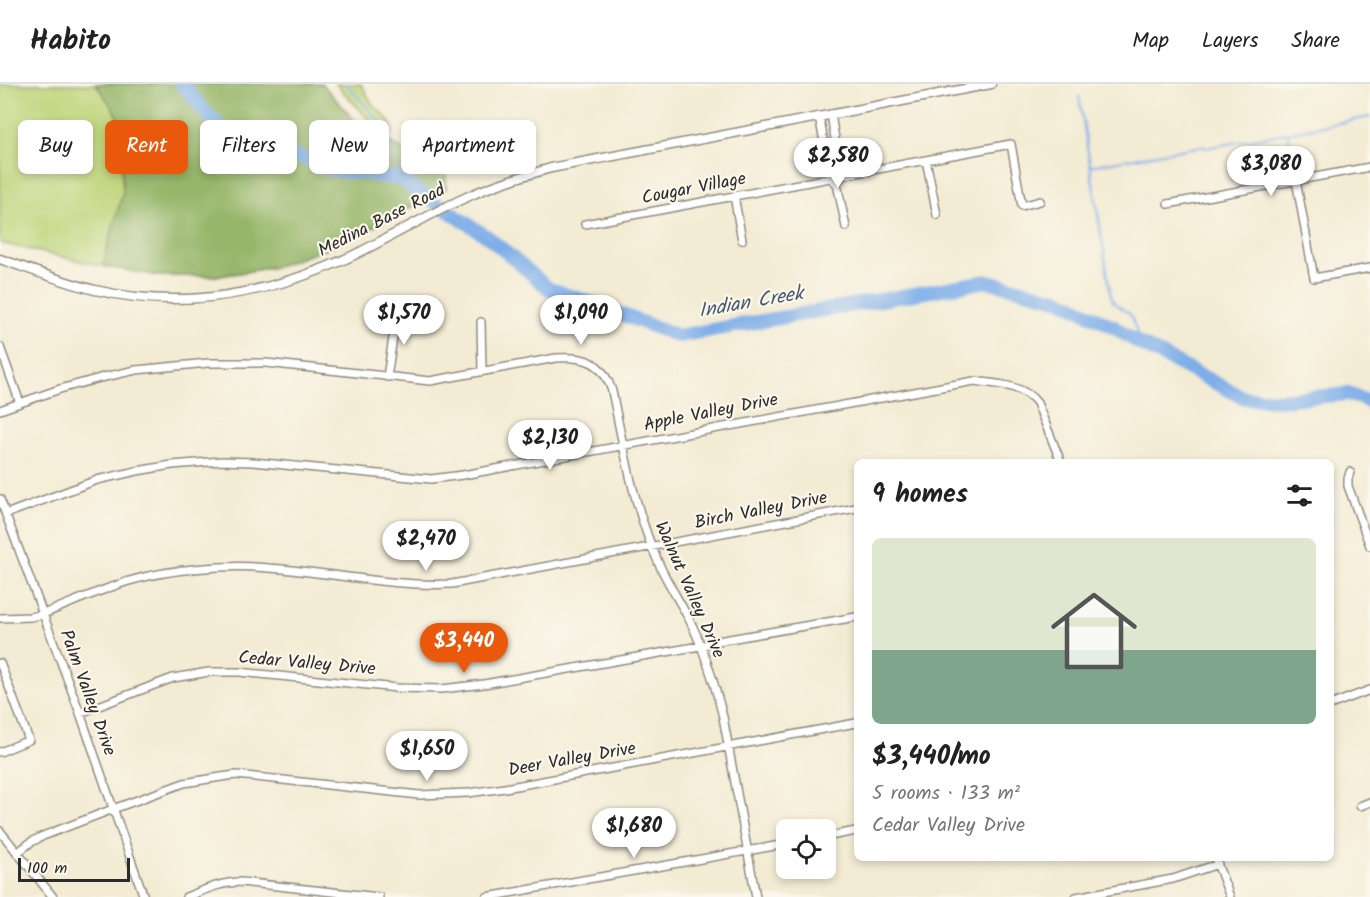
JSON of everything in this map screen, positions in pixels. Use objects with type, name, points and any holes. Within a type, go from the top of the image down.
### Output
[{"type":"street","name":"Medina Base Road","points":[[0,260],[65,282],[119,294],[166,298],[226,296],[267,288],[310,274],[354,255],[496,184],[550,168],[990,84]]},
{"type":"street","points":[[831,114],[842,176],[837,183]]},
{"type":"street","points":[[819,116],[831,178],[837,183],[846,227]]},
{"type":"street","name":"Cougar Village","points":[[585,224],[1011,144],[1022,206],[1040,201]]},
{"type":"street","points":[[926,160],[937,215]]},
{"type":"street","points":[[1168,204],[1370,167]]},
{"type":"street","points":[[1296,180],[1314,278],[1370,268]]},
{"type":"street","points":[[734,196],[742,240]]},
{"type":"street","points":[[387,377],[397,311]]},
{"type":"street","points":[[481,322],[482,371]]},
{"type":"street","points":[[0,347],[20,403]]},
{"type":"street","name":"Walnut Valley Drive","points":[[0,410],[60,389],[109,376],[136,370],[208,363],[266,363],[430,381],[570,357],[582,359],[602,370],[608,378],[612,391],[632,489],[652,547],[659,566],[690,622],[717,695],[729,747],[756,897]]},
{"type":"street","name":"Apple Valley Drive","points":[[6,514],[98,480],[172,465],[220,461],[252,462],[431,479],[974,381],[1011,387],[1032,397],[1060,459]]},
{"type":"street","points":[[1350,472],[1348,486],[1370,546]]},
{"type":"street","name":"Palm Valley Drive","points":[[0,499],[80,713],[144,897]]},
{"type":"street","name":"Birch Valley Drive","points":[[0,618],[31,617],[136,579],[212,567],[268,567],[433,585],[452,584],[854,508]]},
{"type":"street","name":"Cedar Valley Drive","points":[[80,713],[173,678],[209,672],[239,672],[397,688],[442,689],[484,684],[700,646],[854,616]]},
{"type":"street","points":[[0,663],[28,740],[0,752]]},
{"type":"street","points":[[1334,704],[1370,690]]},
{"type":"street","name":"Deer Valley Drive","points":[[17,853],[43,836],[113,809],[184,783],[221,777],[236,775],[274,778],[419,795],[448,794],[505,788],[854,723]]},
{"type":"street","points":[[1360,806],[1370,802]]},
{"type":"street","points":[[0,831],[53,897]]},
{"type":"street","points":[[836,835],[854,831]]},
{"type":"street","points":[[487,897],[776,846]]},
{"type":"street","points":[[1076,897],[1173,879],[1217,861],[1230,897]]},
{"type":"street","points":[[186,897],[217,885],[235,882],[379,897]]},
{"type":"green space","points":[[0,84],[322,84],[354,120],[309,120],[309,174],[389,174],[389,142],[401,149],[401,174],[446,174],[446,189],[323,250],[274,267],[220,276],[160,276],[102,266],[0,243]]},
{"type":"green space","points":[[96,84],[322,84],[354,120],[309,120],[309,174],[389,174],[389,142],[401,149],[401,174],[446,174],[446,189],[365,231],[323,250],[274,267],[220,276],[160,276],[102,266],[123,192],[122,174],[188,174],[188,120],[118,120],[118,116]]},
{"type":"green space","points":[[336,84],[361,84],[373,105],[388,120],[370,120]]},
{"type":"green space","points":[[389,121],[393,129],[389,135]]},
{"type":"waterway","name":"Indian Creek","points":[[182,84],[208,115],[240,144],[281,150],[337,171],[404,180],[488,237],[549,289],[678,336],[987,281],[1061,300],[1244,398],[1279,400],[1348,394],[1370,402]]},
{"type":"waterway","points":[[346,84],[383,125],[404,180]]},
{"type":"waterway","points":[[1079,96],[1111,296],[1114,303],[1130,314],[1142,345]]},
{"type":"waterway","points":[[1090,166],[1202,146],[1206,148],[1370,117]]},
{"type":"waterway","points":[[1288,133],[1295,174]]}]
